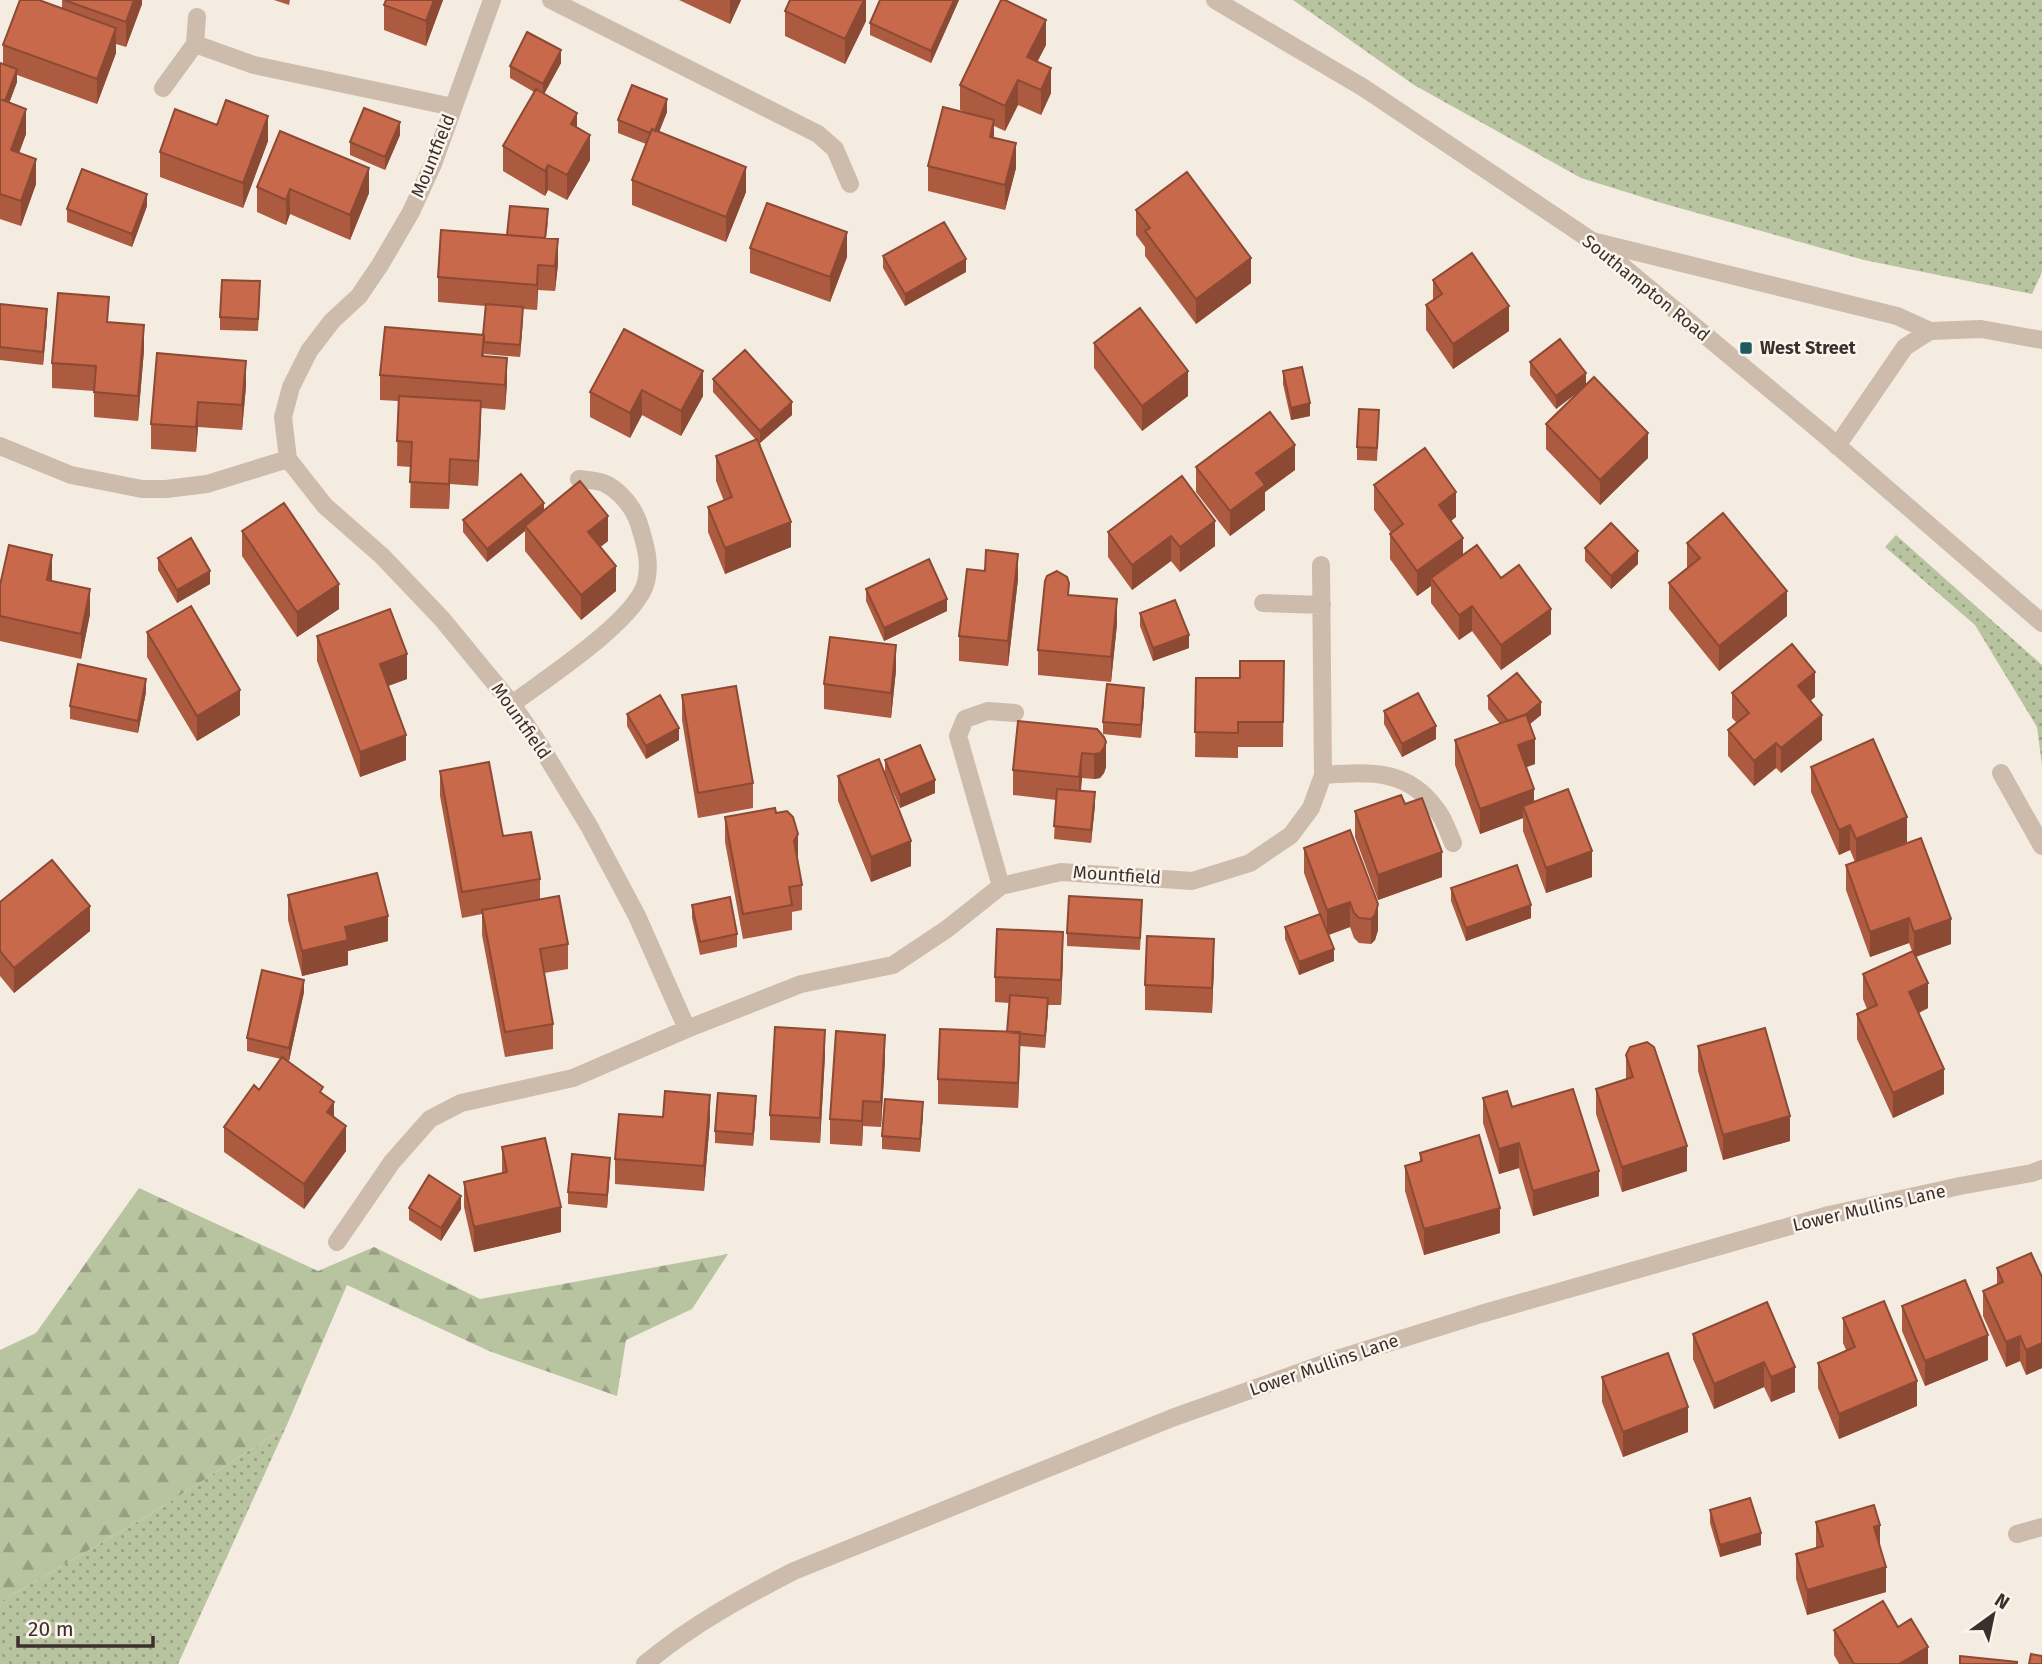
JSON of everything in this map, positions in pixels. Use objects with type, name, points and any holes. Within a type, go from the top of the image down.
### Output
[{"type":"street","name":"Mountfield","points":[[492,0],[433,164],[411,212],[359,296],[332,321],[309,351],[291,387],[283,417],[288,459],[325,506],[382,556],[442,619],[512,704],[589,826],[637,916],[687,1028]]},
{"type":"street","points":[[551,0],[818,134],[835,149],[850,184]]},
{"type":"street","name":"Southampton Road","points":[[1215,0],[1364,88],[1591,242],[1838,446],[2042,623]]},
{"type":"street","points":[[163,88],[195,44],[197,17]]},
{"type":"street","name":"Mountfield","points":[[195,44],[254,65],[453,107]]},
{"type":"street","points":[[1591,242],[1897,316],[1930,331],[1981,330],[2042,340]]},
{"type":"street","points":[[1838,446],[1905,347],[1930,331]]},
{"type":"street","points":[[0,446],[71,475],[142,489],[207,484],[288,459]]},
{"type":"street","points":[[512,704],[608,631],[636,604],[646,583],[648,554],[635,513],[626,500],[605,483],[579,479]]},
{"type":"street","name":"Mountfield","points":[[337,1242],[392,1162],[430,1119],[461,1103],[573,1078],[687,1028],[801,984],[892,965],[947,929],[1001,886],[1061,872],[1192,881],[1250,863],[1291,835],[1311,808],[1323,775],[1321,565]]},
{"type":"street","points":[[1263,603],[1322,605]]},
{"type":"street","points":[[1001,886],[958,736],[965,719],[988,711],[1015,713]]},
{"type":"street","points":[[1323,775],[1367,772],[1391,776],[1412,785],[1437,809],[1453,843]]},
{"type":"street","points":[[2001,773],[2042,846]]},
{"type":"street","name":"Lower Mullins Lane","points":[[645,1664],[668,1645],[735,1601],[794,1571],[1172,1418],[1340,1358],[1481,1314],[1829,1215],[2042,1169]]},
{"type":"street","points":[[2017,1534],[2042,1527]]},
{"type":"green space","points":[[1293,0],[2042,0],[2042,272],[2032,294],[1864,260],[1581,178],[1414,85]]},
{"type":"green space","points":[[1896,535],[2042,665],[2042,765],[2037,727],[1975,625],[1885,547]]},
{"type":"green space","points":[[139,1188],[318,1271],[374,1247],[480,1299],[728,1254],[692,1309],[626,1340],[617,1396],[489,1351],[347,1285],[286,1427],[154,1512],[0,1602],[0,1350],[36,1333]]},
{"type":"green space","points":[[286,1427],[178,1664],[0,1664],[0,1602],[154,1512]]},
{"type":"building","points":[[20,0],[39,0],[116,28],[97,79],[3,45]]},
{"type":"building","points":[[64,0],[134,0],[126,22]]},
{"type":"building","points":[[386,0],[434,0],[426,21],[384,5]]},
{"type":"building","points":[[790,0],[864,0],[845,39],[785,11]]},
{"type":"building","points":[[880,0],[954,0],[931,51],[870,23]]},
{"type":"building","points":[[1001,0],[1046,20],[1027,57],[1051,68],[1041,90],[1018,80],[1005,106],[960,85]]},
{"type":"building","points":[[527,32],[561,50],[543,84],[510,66]]},
{"type":"building","points":[[0,63],[17,69],[5,101],[0,99]]},
{"type":"building","points":[[632,85],[667,99],[655,131],[652,129],[650,133],[618,120]]},
{"type":"building","points":[[536,89],[577,113],[571,124],[590,135],[567,175],[548,165],[545,171],[503,146]]},
{"type":"building","points":[[0,99],[26,109],[11,150],[36,159],[21,201],[0,194]]},
{"type":"building","points":[[226,100],[268,116],[243,183],[160,152],[175,109],[217,125]]},
{"type":"building","points":[[943,107],[994,120],[990,137],[1016,143],[1005,185],[928,166]]},
{"type":"building","points":[[364,108],[400,122],[385,157],[350,142]]},
{"type":"building","points":[[652,129],[746,167],[726,217],[632,180]]},
{"type":"building","points":[[280,131],[369,168],[350,215],[290,189],[286,200],[257,187]]},
{"type":"building","points":[[82,169],[147,194],[132,234],[67,209]]},
{"type":"building","points":[[1187,172],[1251,258],[1196,299],[1145,231],[1150,228],[1136,210]]},
{"type":"building","points":[[767,203],[847,232],[830,277],[750,248]]},
{"type":"building","points":[[510,206],[548,209],[545,238],[507,235]]},
{"type":"building","points":[[944,222],[966,259],[905,294],[883,256]]},
{"type":"building","points":[[441,230],[558,239],[555,266],[538,265],[537,285],[438,277]]},
{"type":"building","points":[[1472,253],[1509,306],[1453,344],[1426,305],[1442,294],[1433,280]]},
{"type":"building","points":[[222,280],[260,281],[258,319],[220,317]]},
{"type":"building","points":[[58,293],[109,297],[107,322],[144,325],[138,396],[94,392],[96,366],[52,363]]},
{"type":"building","points":[[0,304],[47,309],[43,352],[0,347]]},
{"type":"building","points":[[486,304],[523,307],[520,345],[484,342]]},
{"type":"building","points":[[1140,308],[1188,371],[1142,406],[1094,343]]},
{"type":"building","points":[[385,327],[484,335],[482,356],[507,358],[505,385],[380,375]]},
{"type":"building","points":[[624,329],[703,371],[681,411],[642,390],[630,413],[590,392]]},
{"type":"building","points":[[1560,339],[1586,373],[1556,396],[1530,362]]},
{"type":"building","points":[[745,350],[792,402],[760,431],[713,379]]},
{"type":"building","points":[[157,353],[246,361],[242,405],[198,402],[196,427],[151,424]]},
{"type":"building","points":[[1302,367],[1310,403],[1291,408],[1283,371]]},
{"type":"building","points":[[1594,377],[1648,433],[1600,480],[1546,424]]},
{"type":"building","points":[[399,396],[481,401],[478,461],[450,459],[449,484],[410,482],[412,442],[397,441]]},
{"type":"building","points":[[1359,409],[1379,410],[1377,448],[1357,447]]},
{"type":"building","points":[[1270,412],[1295,445],[1256,473],[1265,485],[1230,511],[1196,467]]},
{"type":"building","points":[[757,439],[791,522],[725,548],[708,507],[732,497],[716,456]]},
{"type":"building","points":[[1425,448],[1456,492],[1439,505],[1463,538],[1417,571],[1390,534],[1403,524],[1374,485]]},
{"type":"building","points":[[521,474],[544,503],[487,549],[463,520]]},
{"type":"building","points":[[1182,476],[1215,521],[1180,547],[1171,536],[1132,565],[1108,532]]},
{"type":"building","points":[[580,481],[608,516],[588,532],[616,566],[581,595],[525,526]]},
{"type":"building","points":[[284,503],[339,584],[297,612],[242,531]]},
{"type":"building","points":[[1723,513],[1787,591],[1719,646],[1669,583],[1700,558],[1687,543]]},
{"type":"building","points":[[1611,523],[1638,551],[1611,576],[1585,548]]},
{"type":"building","points":[[191,538],[210,571],[177,590],[158,558]]},
{"type":"building","points":[[9,545],[52,555],[47,580],[90,589],[81,634],[0,616],[0,585]]},
{"type":"building","points":[[1477,545],[1501,578],[1519,565],[1551,609],[1501,645],[1472,606],[1459,615],[1431,578]]},
{"type":"building","points":[[986,550],[1018,554],[1008,641],[959,636],[967,569],[985,571]]},
{"type":"building","points":[[929,559],[947,599],[884,628],[866,589]]},
{"type":"building","points":[[1057,571],[1067,577],[1068,595],[1117,599],[1111,657],[1038,650],[1045,581],[1047,576]]},
{"type":"building","points":[[1175,600],[1189,635],[1153,648],[1140,613]]},
{"type":"building","points":[[191,606],[240,690],[197,716],[147,632]]},
{"type":"building","points":[[390,609],[407,654],[380,664],[406,735],[360,752],[317,636]]},
{"type":"building","points":[[830,637],[896,645],[891,693],[824,684]]},
{"type":"building","points":[[1792,644],[1815,672],[1798,686],[1822,715],[1781,748],[1776,743],[1754,761],[1728,730],[1749,713],[1732,693]]},
{"type":"building","points":[[1240,661],[1284,661],[1283,722],[1238,722],[1238,733],[1195,732],[1196,678],[1240,678]]},
{"type":"building","points":[[78,664],[146,679],[138,721],[70,706]]},
{"type":"building","points":[[1517,673],[1541,702],[1525,715],[1508,721],[1488,696]]},
{"type":"building","points":[[1107,684],[1144,688],[1141,725],[1103,722]]},
{"type":"building","points":[[736,686],[753,783],[698,793],[682,695]]},
{"type":"building","points":[[1418,693],[1436,726],[1402,744],[1384,711]]},
{"type":"building","points":[[660,695],[679,728],[646,746],[627,714]]},
{"type":"building","points":[[1526,714],[1535,739],[1518,745],[1534,789],[1480,809],[1455,740]]},
{"type":"building","points":[[1018,721],[1097,729],[1106,742],[1100,753],[1082,753],[1079,777],[1013,770]]},
{"type":"building","points":[[1873,739],[1907,817],[1856,839],[1850,825],[1839,830],[1811,767]]},
{"type":"building","points":[[920,745],[935,780],[900,795],[885,760]]},
{"type":"building","points":[[879,759],[911,841],[871,857],[838,776]]},
{"type":"building","points":[[489,762],[503,836],[531,832],[540,879],[462,892],[440,771]]},
{"type":"building","points":[[1057,789],[1095,792],[1091,830],[1054,826]]},
{"type":"building","points":[[1568,789],[1592,851],[1546,868],[1523,806]]},
{"type":"building","points":[[1401,795],[1405,804],[1422,798],[1442,852],[1378,875],[1355,811]]},
{"type":"building","points":[[775,808],[776,813],[787,811],[793,817],[798,834],[794,841],[802,885],[789,887],[792,905],[743,914],[725,817]]},
{"type":"building","points":[[1350,830],[1378,904],[1371,919],[1359,918],[1350,902],[1327,910],[1304,848]]},
{"type":"building","points":[[1921,838],[1951,919],[1914,932],[1909,918],[1870,932],[1846,865]]},
{"type":"building","points":[[52,860],[90,906],[14,968],[0,951],[0,902]]},
{"type":"building","points":[[1517,865],[1531,905],[1466,928],[1451,888]]},
{"type":"building","points":[[377,873],[388,916],[345,927],[348,940],[302,951],[288,895]]},
{"type":"building","points":[[559,896],[568,944],[540,949],[553,1024],[505,1032],[482,910]]},
{"type":"building","points":[[1069,896],[1142,900],[1140,938],[1067,933]]},
{"type":"building","points":[[730,897],[737,934],[700,942],[692,905]]},
{"type":"building","points":[[1320,914],[1334,949],[1299,962],[1285,927]]},
{"type":"building","points":[[997,929],[1063,932],[1061,980],[995,977]]},
{"type":"building","points":[[1147,936],[1214,939],[1212,988],[1145,985]]},
{"type":"building","points":[[1913,951],[1928,983],[1909,992],[1944,1069],[1893,1093],[1857,1014],[1877,1005],[1863,974]]},
{"type":"building","points":[[262,970],[304,980],[289,1048],[247,1038]]},
{"type":"building","points":[[1010,995],[1048,998],[1045,1036],[1007,1032]]},
{"type":"building","points":[[775,1027],[825,1030],[820,1118],[770,1115]]},
{"type":"building","points":[[1765,1028],[1790,1116],[1723,1135],[1698,1046]]},
{"type":"building","points":[[940,1029],[1020,1032],[1018,1083],[938,1079]]},
{"type":"building","points":[[836,1031],[885,1035],[881,1102],[863,1101],[862,1121],[830,1119]]},
{"type":"building","points":[[1647,1042],[1654,1047],[1687,1146],[1622,1167],[1596,1089],[1633,1077],[1626,1055],[1630,1047]]},
{"type":"building","points":[[282,1057],[323,1087],[320,1092],[334,1102],[327,1112],[346,1126],[304,1184],[224,1127],[254,1085],[259,1090]]},
{"type":"building","points":[[1573,1089],[1599,1171],[1533,1191],[1519,1143],[1499,1149],[1483,1098],[1507,1091],[1512,1107]]},
{"type":"building","points":[[665,1091],[710,1095],[704,1166],[615,1159],[619,1114],[663,1117]]},
{"type":"building","points":[[718,1093],[756,1096],[753,1134],[715,1131]]},
{"type":"building","points":[[885,1099],[923,1102],[920,1139],[882,1136]]},
{"type":"building","points":[[1479,1135],[1500,1208],[1424,1229],[1405,1166],[1422,1161],[1420,1153]]},
{"type":"building","points":[[545,1138],[561,1207],[474,1227],[464,1182],[507,1172],[502,1147]]},
{"type":"building","points":[[572,1154],[610,1158],[607,1195],[568,1192]]},
{"type":"building","points":[[429,1175],[461,1196],[441,1228],[409,1208]]},
{"type":"building","points":[[2031,1253],[2042,1277],[2042,1343],[2026,1350],[2020,1336],[2006,1342],[1983,1291],[2003,1282],[1997,1268]]},
{"type":"building","points":[[1965,1280],[1988,1335],[1925,1361],[1902,1306]]},
{"type":"building","points":[[1884,1301],[1917,1381],[1839,1414],[1818,1363],[1855,1347],[1843,1318]]},
{"type":"building","points":[[1767,1302],[1795,1367],[1771,1377],[1764,1362],[1714,1384],[1693,1334]]},
{"type":"building","points":[[1668,1353],[1688,1407],[1623,1432],[1602,1377]]},
{"type":"building","points":[[1750,1498],[1761,1533],[1720,1545],[1710,1510]]},
{"type":"building","points":[[1874,1505],[1880,1525],[1874,1527],[1886,1567],[1807,1590],[1796,1554],[1823,1546],[1816,1522]]},
{"type":"building","points":[[1883,1601],[1898,1627],[1911,1619],[1928,1647],[1899,1664],[1854,1664],[1834,1630]]},
{"type":"building","points":[[2031,1654],[2042,1656],[2042,1664],[2029,1664]]},
{"type":"building","points":[[1960,1656],[2017,1662],[2017,1664],[1960,1664]]},
{"type":"place","name":"West Street","points":[[1746,348]]}]
